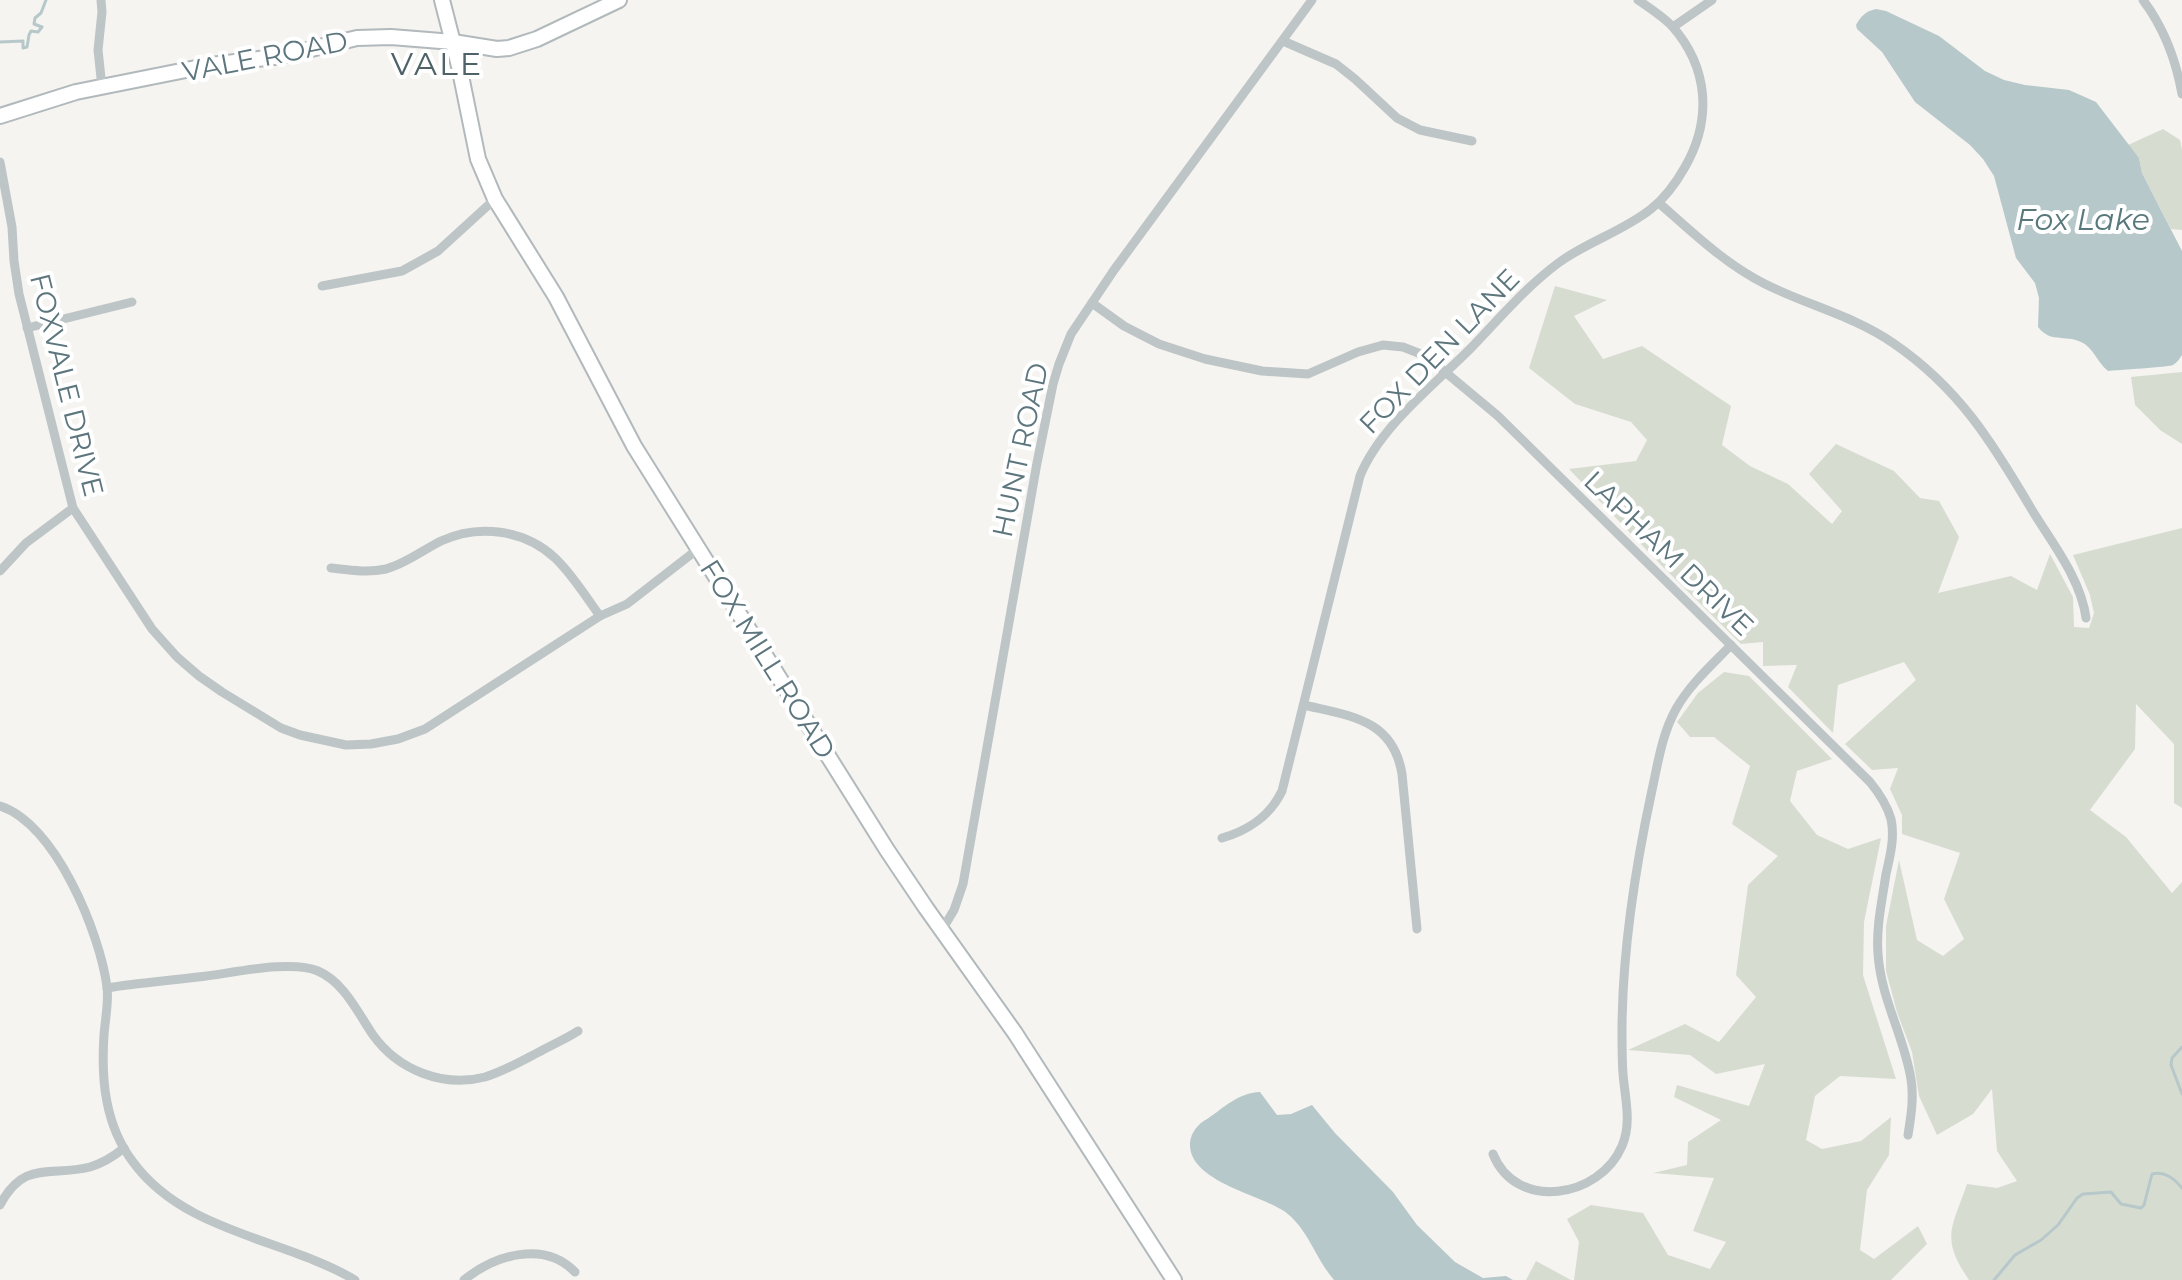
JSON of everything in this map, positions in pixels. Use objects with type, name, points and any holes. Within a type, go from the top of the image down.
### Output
[{"type":"main road","name":"FOX MILL ROAD","points":[[442,0],[478,159],[495,199],[556,297],[634,446],[887,850],[1015,1033],[1174,1280]]},
{"type":"main road","name":"VALE ROAD","points":[[0,116],[76,92],[214,65],[257,61],[357,38],[391,37],[497,49],[521,45],[619,0]]},
{"type":"street","points":[[101,0],[98,50],[102,87]]},
{"type":"street","name":"HUNT ROAD","points":[[942,930],[954,910],[963,884],[1029,507],[1053,384],[1067,344],[1092,303],[1312,0]]},
{"type":"street","name":"FOX DEN LANE","points":[[1222,838],[1244,830],[1268,812],[1285,783],[1360,476],[1383,436],[1555,264],[1641,217],[1659,203],[1690,158],[1704,109],[1703,92],[1693,61],[1673,27],[1638,0]]},
{"type":"street","points":[[1673,27],[1712,0]]},
{"type":"street","points":[[2143,0],[2169,44],[2182,94]]},
{"type":"street","points":[[1283,41],[1336,64],[1397,118],[1420,130],[1472,141]]},
{"type":"street","name":"FOXVALE DRIVE","points":[[0,162],[12,227],[16,278],[73,508],[152,629],[177,657],[222,692],[281,728],[320,741],[346,745],[398,739],[425,729],[600,616],[627,604],[698,549]]},
{"type":"street","points":[[322,286],[402,271],[438,251],[495,199]]},
{"type":"street","points":[[1659,203],[1724,258],[1756,279],[1870,329],[1911,355],[1939,379],[1975,419],[2005,464],[2068,569],[2082,598],[2086,618]]},
{"type":"street","points":[[27,328],[132,302]]},
{"type":"street","name":"LAPHAM DRIVE","points":[[1092,303],[1124,326],[1159,344],[1262,371],[1308,374],[1358,352],[1383,345],[1403,347],[1426,356],[1498,416],[1870,782],[1890,815],[1891,849],[1879,914],[1878,953],[1883,991],[1912,1081],[1912,1114],[1908,1135]]},
{"type":"street","points":[[0,571],[26,543],[73,508]]},
{"type":"street","points":[[331,568],[364,571],[388,568],[442,540],[463,533],[510,533],[539,546],[556,559],[600,616]]},
{"type":"street","points":[[1493,1154],[1500,1170],[1514,1181],[1535,1190],[1559,1192],[1574,1189],[1601,1175],[1622,1146],[1628,1123],[1622,1058],[1627,946],[1648,811],[1663,742],[1686,694],[1731,645]]},
{"type":"street","points":[[1304,705],[1366,722],[1380,730],[1395,750],[1402,774],[1417,929]]},
{"type":"street","points":[[0,806],[30,823],[49,846],[67,874],[92,929],[107,988],[103,1059],[105,1092],[109,1111],[134,1164],[151,1183],[177,1203],[221,1225],[318,1261],[355,1280]]},
{"type":"street","points":[[107,988],[291,966],[309,968],[333,980],[375,1037],[396,1059],[423,1074],[451,1080],[473,1079],[500,1071],[578,1031]]},
{"type":"street","points":[[0,1205],[13,1186],[31,1175],[88,1168],[124,1148]]},
{"type":"street","points":[[464,1280],[495,1262],[532,1253],[551,1255],[575,1272]]},
{"type":"shaded area","points":[[2163,129],[2180,140],[2182,150],[2182,230],[2171,229],[2142,173],[2139,158],[2128,145]]},
{"type":"shaded area","points":[[1555,286],[1607,300],[1574,316],[1603,359],[1642,346],[1731,406],[1722,445],[1750,466],[1788,484],[1832,524],[1842,511],[1809,474],[1836,444],[1894,471],[1920,498],[1939,501],[1959,537],[1938,593],[2011,576],[2037,590],[2050,554],[2073,597],[2074,627],[2089,628],[2094,613],[2073,555],[2182,528],[2182,808],[2174,803],[2174,744],[2136,704],[2135,749],[2090,810],[2126,837],[2172,893],[2182,882],[2182,1280],[1969,1280],[1960,1266],[1954,1253],[1952,1233],[1967,1184],[1997,1188],[2017,1181],[1997,1151],[1992,1089],[1973,1114],[1937,1135],[1919,1096],[1912,1052],[1886,971],[1886,926],[1899,860],[1917,940],[1943,956],[1964,939],[1944,899],[1960,853],[1902,834],[1902,815],[1890,789],[1898,768],[1872,770],[1845,744],[1916,680],[1904,662],[1838,685],[1833,733],[1788,687],[1797,665],[1763,666],[1763,642],[1741,644],[1569,469],[1636,461],[1647,440],[1631,422],[1575,404],[1529,368]]},
{"type":"shaded area","points":[[2182,372],[2182,444],[2160,430],[2135,405],[2131,377]]},
{"type":"shaded area","points":[[1724,672],[1749,676],[1832,759],[1797,771],[1790,801],[1817,835],[1848,849],[1881,838],[1864,922],[1863,975],[1896,1079],[1840,1076],[1815,1096],[1806,1140],[1822,1149],[1861,1141],[1891,1117],[1889,1155],[1867,1190],[1860,1250],[1874,1259],[1918,1226],[1927,1244],[1891,1280],[1574,1280],[1579,1242],[1567,1219],[1591,1205],[1643,1213],[1668,1255],[1710,1269],[1726,1242],[1693,1231],[1714,1178],[1653,1173],[1687,1165],[1688,1142],[1721,1120],[1674,1097],[1677,1085],[1749,1106],[1765,1064],[1716,1074],[1690,1055],[1628,1050],[1685,1024],[1719,1042],[1756,997],[1736,975],[1748,885],[1778,856],[1732,824],[1750,766],[1714,737],[1690,737],[1677,722],[1698,693]]},
{"type":"shaded area","points":[[1536,1261],[1571,1280],[1526,1280]]},
{"type":"water","name":"Fox Lake","points":[[1876,9],[1939,36],[1985,71],[2004,80],[2069,90],[2096,102],[2139,158],[2142,173],[2182,251],[2182,355],[2176,363],[2108,371],[2085,344],[2053,337],[2038,327],[2039,298],[2035,283],[2016,258],[1994,176],[1970,145],[1915,102],[1882,52],[1857,29],[1856,25],[1862,17]]},
{"type":"water","points":[[1260,1092],[1277,1115],[1291,1114],[1312,1105],[1393,1192],[1417,1225],[1455,1262],[1483,1278],[1506,1276],[1513,1280],[1334,1280],[1305,1235],[1284,1211],[1212,1177],[1192,1156],[1190,1143],[1198,1126],[1238,1098]]},
{"type":"waterway","points":[[0,42],[23,41],[23,48],[27,47],[31,31],[38,32],[42,27],[34,24],[46,0]]},
{"type":"waterway","points":[[2182,1047],[2172,1058],[2171,1065],[2182,1094]]},
{"type":"waterway","points":[[1994,1280],[2015,1255],[2041,1240],[2058,1225],[2083,1194],[2111,1192],[2121,1204],[2141,1208],[2152,1174],[2169,1176],[2182,1188]]},
{"type":"district","name":"VALE","points":[[437,64]]}]
